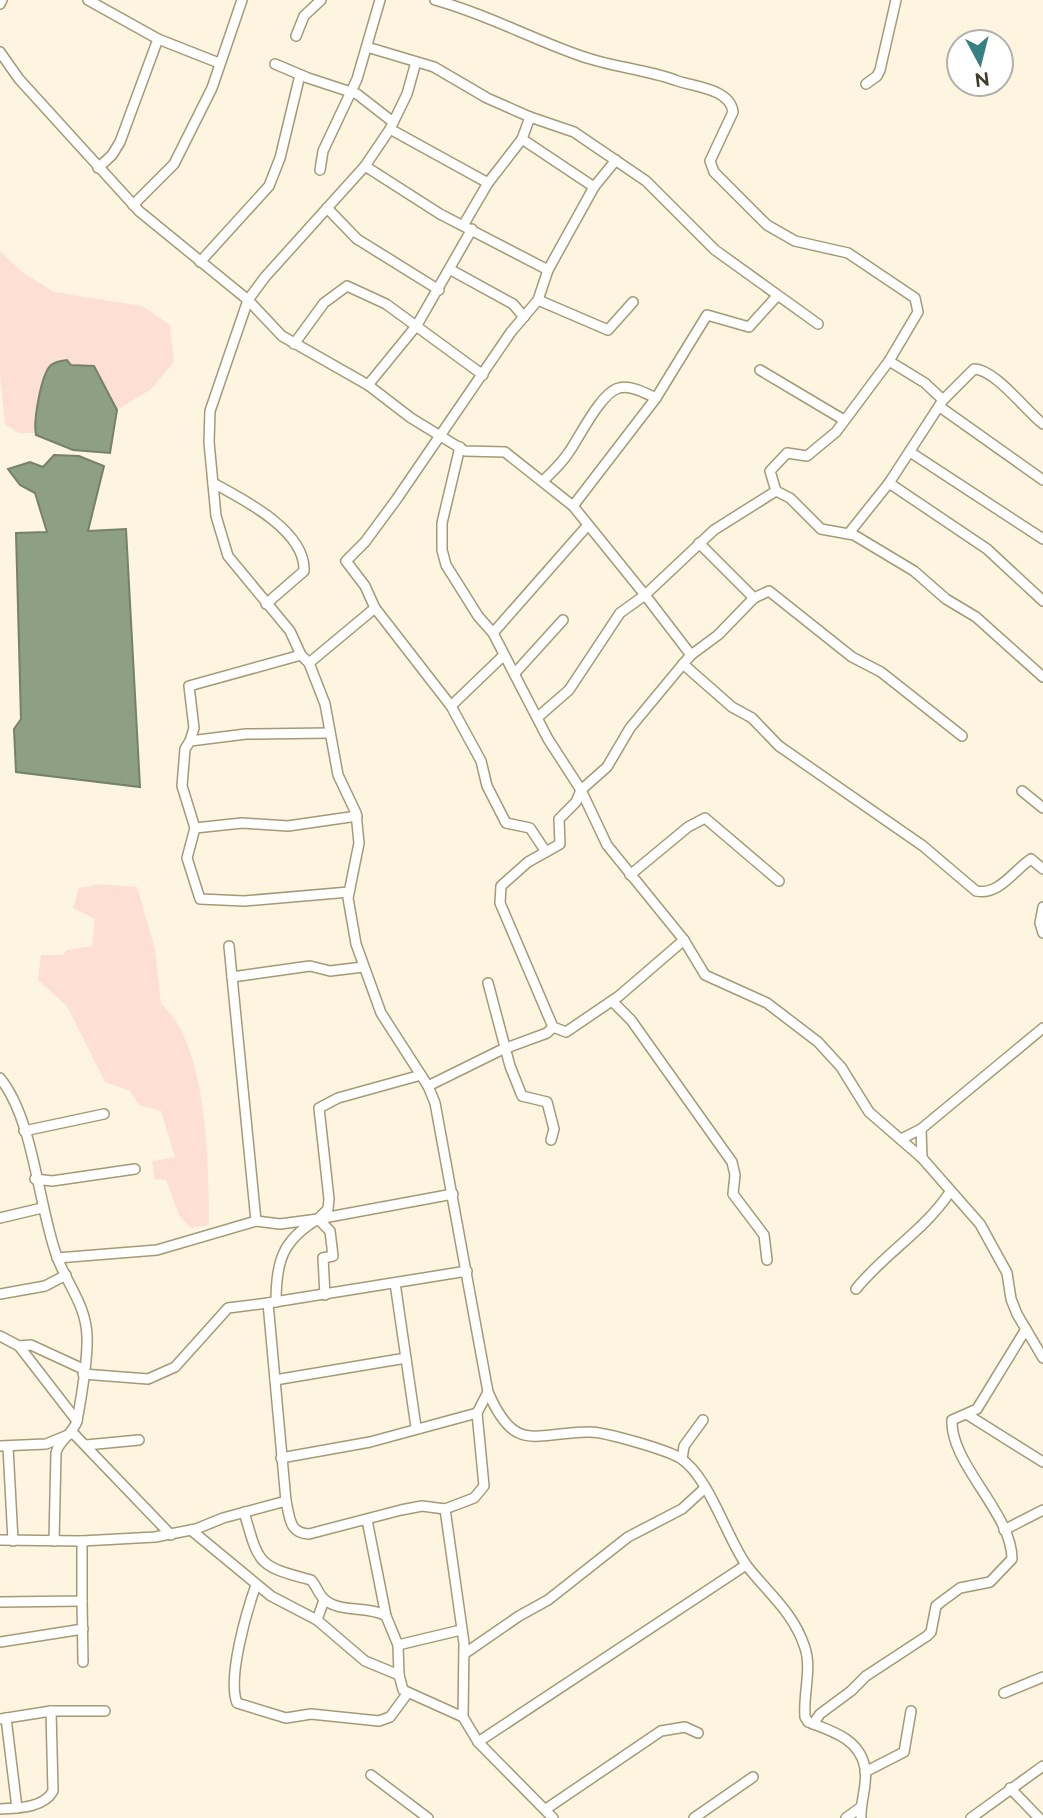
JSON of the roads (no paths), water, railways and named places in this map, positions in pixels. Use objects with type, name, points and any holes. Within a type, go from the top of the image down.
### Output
[{"type":"street","points":[[88,0],[158,39],[219,63]]},
{"type":"street","points":[[133,205],[174,164],[212,89],[242,0]]},
{"type":"street","points":[[296,36],[304,16],[321,0]]},
{"type":"street","points":[[320,170],[323,151],[348,92],[357,79],[380,0]]},
{"type":"street","points":[[435,0],[463,8],[584,57],[662,75],[721,94],[728,100],[733,111],[710,161],[714,172],[767,225],[795,242],[848,253],[915,298],[919,303],[918,312],[889,361],[844,420],[821,447],[801,457],[787,453],[772,467],[770,471],[776,491],[790,498],[821,529],[849,533],[914,571],[946,598],[976,617],[1043,677]]},
{"type":"street","points":[[866,85],[880,70],[896,0]]},
{"type":"street","points":[[98,168],[112,155],[120,142],[158,39]]},
{"type":"street","points":[[367,47],[441,70],[487,97],[530,117],[574,132],[646,181],[715,250],[818,324]]},
{"type":"street","points":[[0,52],[19,79],[133,205],[248,300],[282,336],[368,385],[438,435],[471,453],[497,449],[505,452],[573,506],[691,655]]},
{"type":"street","points":[[416,62],[407,94],[392,126],[365,166],[248,300],[210,411],[216,516],[228,556],[290,631],[301,655],[309,663],[325,704],[338,775],[354,802],[357,816],[359,843],[349,892],[351,925],[363,967],[381,1013],[421,1074],[435,1103],[488,1392],[505,1424],[527,1436],[590,1432],[682,1459],[705,1488],[746,1565],[790,1613],[799,1629],[807,1652],[805,1717],[813,1724],[839,1733],[850,1741],[865,1772],[862,1818]]},
{"type":"street","points":[[275,64],[357,94],[392,126],[488,183]]},
{"type":"street","points":[[200,262],[269,186],[280,158],[300,75]]},
{"type":"street","points":[[368,385],[417,325],[439,290],[451,270],[488,183],[522,139],[530,117]]},
{"type":"street","points":[[522,139],[594,187]]},
{"type":"street","points":[[547,852],[530,828],[506,823],[487,786],[481,761],[451,706],[375,608],[365,586],[346,561],[388,511],[438,435],[538,300],[548,270],[594,187],[616,160]]},
{"type":"street","points":[[365,166],[440,214],[468,226],[548,270]]},
{"type":"street","points":[[327,208],[365,245],[439,290]]},
{"type":"street","points":[[451,270],[513,304],[524,317]]},
{"type":"street","points":[[294,344],[324,303],[347,286],[386,304],[483,375]]},
{"type":"street","points":[[573,506],[656,398],[707,315],[749,327],[777,296]]},
{"type":"street","points":[[538,300],[608,330],[633,302]]},
{"type":"street","points":[[889,361],[925,383],[941,403],[1043,480]]},
{"type":"street","points":[[849,533],[889,483],[941,403],[966,374],[980,369],[1043,424]]},
{"type":"street","points":[[760,370],[844,420]]},
{"type":"street","points":[[544,481],[568,454],[578,435],[611,392],[620,388],[637,390],[656,398]]},
{"type":"street","points":[[460,447],[444,513],[442,550],[446,565],[478,617],[493,633],[548,739],[581,790],[607,845],[684,940],[711,980],[767,1003],[818,1042],[841,1067],[869,1112],[922,1158],[989,1238],[1007,1273],[1011,1299],[1043,1358]]},
{"type":"street","points":[[910,452],[1043,539]]},
{"type":"street","points":[[213,483],[256,506],[294,542],[305,558],[304,570],[266,604]]},
{"type":"street","points":[[889,483],[987,548],[1043,601]]},
{"type":"street","points":[[538,717],[569,690],[620,613],[645,595],[699,543],[776,491]]},
{"type":"street","points":[[493,633],[588,525]]},
{"type":"street","points":[[699,543],[754,598]]},
{"type":"street","points":[[684,940],[612,1001],[566,1032],[553,1027],[500,903],[500,886],[528,862],[559,844],[559,819],[576,802],[581,790],[607,767],[630,728],[691,655],[718,635],[754,598],[769,591],[779,596],[800,618],[852,657],[881,672],[962,736]]},
{"type":"street","points":[[309,663],[375,608]]},
{"type":"street","points":[[514,673],[563,620]]},
{"type":"street","points":[[301,655],[189,686],[194,728],[185,749],[182,786],[195,828],[187,858],[200,899],[244,901],[349,892]]},
{"type":"street","points":[[451,706],[504,655]]},
{"type":"street","points":[[683,664],[732,707],[752,718],[779,746],[923,846],[976,891],[987,892],[1006,882],[1031,859],[1043,869]]},
{"type":"street","points":[[190,741],[246,734],[330,733]]},
{"type":"street","points":[[1022,791],[1043,808]]},
{"type":"street","points":[[195,828],[242,823],[288,826],[357,816]]},
{"type":"street","points":[[630,875],[688,827],[705,818],[779,881]]},
{"type":"street","points":[[1043,906],[1043,933]]},
{"type":"street","points":[[229,946],[257,1221]]},
{"type":"street","points":[[232,977],[310,966],[330,971],[363,967]]},
{"type":"street","points":[[488,983],[522,1096],[547,1102],[554,1129],[551,1140]]},
{"type":"street","points":[[612,1001],[631,1020],[732,1162],[735,1175],[733,1194],[764,1235],[767,1260]]},
{"type":"street","points":[[428,1086],[507,1048],[547,1033],[553,1027]]},
{"type":"street","points":[[901,1139],[921,1129],[928,1120],[966,1093],[1043,1028]]},
{"type":"street","points":[[421,1074],[338,1098],[319,1108],[328,1209],[318,1219],[294,1234],[280,1259],[272,1303],[281,1458],[292,1528],[299,1534],[309,1534],[422,1506],[444,1509],[474,1498],[484,1486],[477,1413],[488,1392]]},
{"type":"street","points":[[0,1078],[13,1101],[24,1131],[41,1208],[57,1258],[78,1294],[88,1337],[77,1421],[73,1433],[57,1447],[54,1541]]},
{"type":"street","points":[[24,1131],[104,1114]]},
{"type":"street","points":[[921,1129],[922,1158]]},
{"type":"street","points":[[35,1179],[52,1181],[135,1169]]},
{"type":"street","points":[[856,1289],[876,1265],[900,1247],[937,1211],[950,1192]]},
{"type":"street","points":[[57,1258],[157,1250],[257,1221],[279,1224],[318,1219],[453,1194]]},
{"type":"street","points":[[0,1218],[41,1208]]},
{"type":"street","points":[[318,1219],[330,1231],[333,1256],[323,1258],[325,1295]]},
{"type":"street","points":[[19,1346],[31,1345],[83,1372],[148,1378],[175,1367],[228,1308],[467,1271]]},
{"type":"street","points":[[0,1294],[45,1286],[66,1275]]},
{"type":"street","points":[[395,1283],[416,1427]]},
{"type":"street","points":[[813,1724],[820,1714],[851,1691],[866,1675],[927,1636],[931,1632],[936,1606],[960,1588],[990,1582],[1012,1559],[1004,1530],[955,1440],[952,1420],[977,1409],[1026,1329]]},
{"type":"street","points":[[0,1336],[19,1346],[77,1421]]},
{"type":"street","points":[[275,1380],[406,1358]]},
{"type":"street","points":[[281,1458],[370,1442],[416,1427],[477,1413]]},
{"type":"street","points":[[968,1415],[1043,1462]]},
{"type":"street","points":[[682,1459],[684,1446],[702,1420]]},
{"type":"street","points":[[73,1433],[141,1507],[171,1535]]},
{"type":"street","points":[[13,1541],[4,1447],[46,1444],[73,1433]]},
{"type":"street","points":[[86,1445],[139,1440]]},
{"type":"street","points":[[464,1654],[519,1616],[548,1600],[628,1538],[682,1509],[705,1488]]},
{"type":"street","points":[[0,1540],[82,1541],[171,1535],[286,1501]]},
{"type":"street","points":[[444,1509],[464,1654],[463,1717],[478,1742],[553,1818]]},
{"type":"street","points":[[1004,1530],[1043,1510]]},
{"type":"street","points":[[244,1512],[259,1560],[272,1569],[311,1580],[324,1600],[351,1608],[375,1609],[386,1616]]},
{"type":"street","points":[[367,1520],[386,1616],[398,1644],[399,1675],[407,1695],[463,1717]]},
{"type":"street","points":[[191,1530],[256,1585],[317,1620],[365,1661],[399,1675]]},
{"type":"street","points":[[82,1541],[83,1662]]},
{"type":"street","points":[[478,1742],[746,1565]]},
{"type":"street","points":[[256,1585],[244,1618],[234,1696],[237,1703],[286,1718],[325,1715],[379,1721],[390,1717],[407,1695]]},
{"type":"street","points":[[317,1620],[324,1600]]},
{"type":"street","points":[[0,1602],[82,1601]]},
{"type":"street","points":[[0,1642],[82,1629]]},
{"type":"street","points":[[398,1644],[461,1630]]},
{"type":"street","points":[[1004,1693],[1043,1677]]},
{"type":"street","points":[[0,1809],[17,1808],[49,1799],[53,1791],[51,1711]]},
{"type":"street","points":[[17,1808],[3,1719],[51,1711],[105,1711]]},
{"type":"street","points":[[865,1772],[904,1752],[911,1712]]},
{"type":"street","points":[[546,1809],[661,1731],[685,1727],[698,1732]]},
{"type":"street","points":[[971,1818],[1043,1766]]},
{"type":"street","points":[[372,1775],[428,1818]]},
{"type":"street","points":[[694,1818],[753,1777]]},
{"type":"street","points":[[1010,1788],[1040,1818]]},
{"type":"street","points":[[846,1818],[861,1807]]}]
